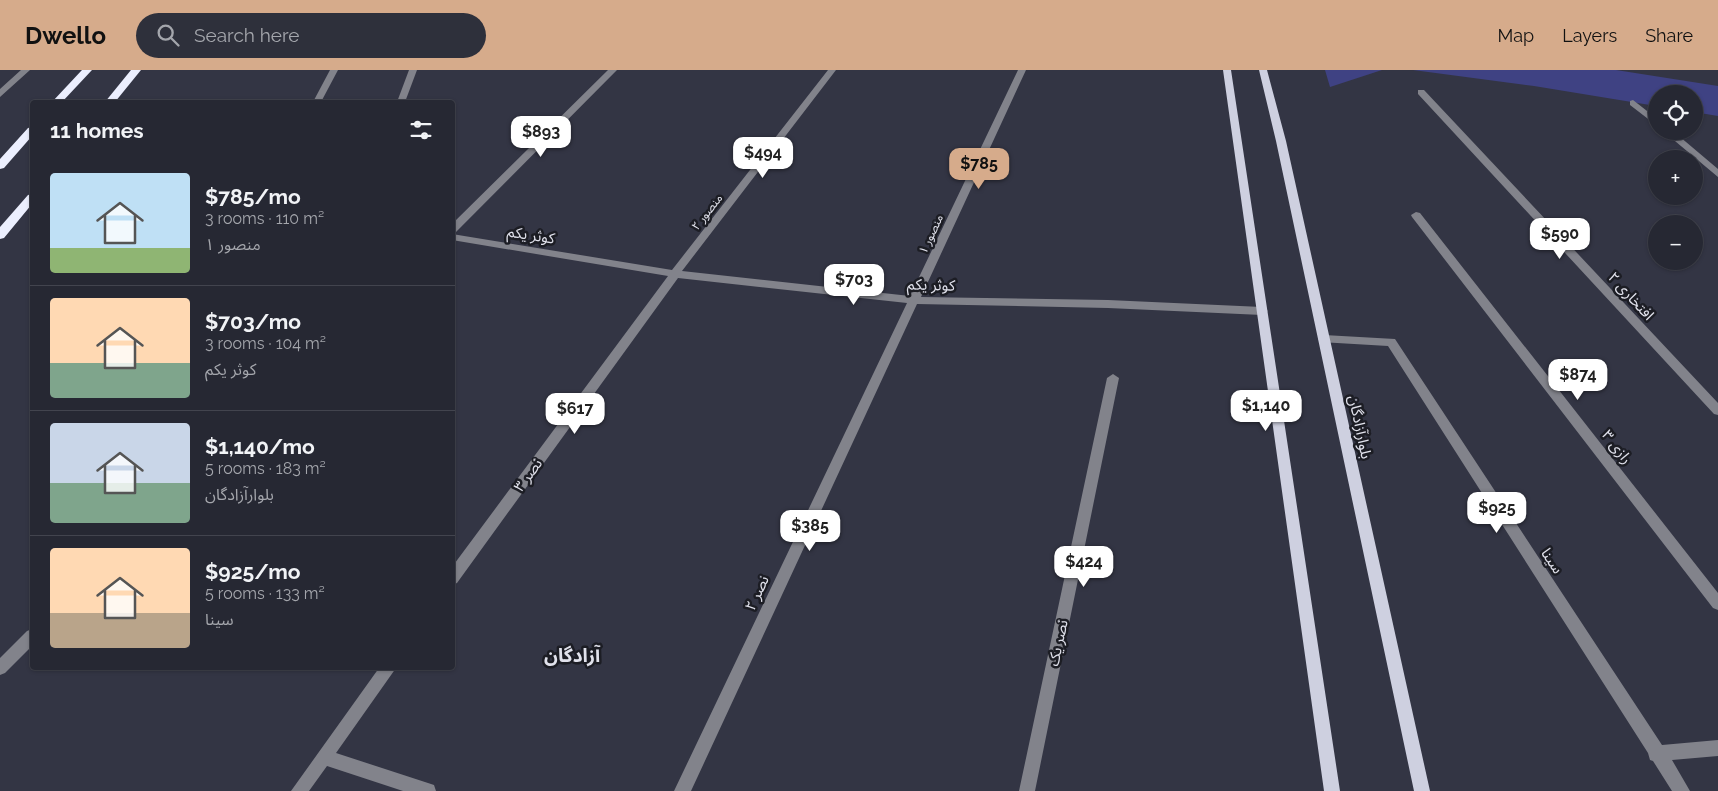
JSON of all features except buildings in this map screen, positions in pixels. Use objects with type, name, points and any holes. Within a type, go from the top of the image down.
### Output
[{"type":"highway","points":[[59,100],[87,70]]},
{"type":"highway","points":[[112,100],[136,70]]},
{"type":"highway","points":[[0,166],[30,132]]},
{"type":"highway","points":[[0,235],[30,199]]},
{"type":"main road","points":[[1227,70],[1332,791]]},
{"type":"main road","name":"بلوارآزادگان","points":[[1263,70],[1282,141],[1422,791]]},
{"type":"street","points":[[0,94],[26,70]]},
{"type":"street","points":[[318,100],[334,70]]},
{"type":"street","points":[[403,100],[413,70]]},
{"type":"street","points":[[455,227],[613,70]]},
{"type":"street","name":"منصور ۲","points":[[675,274],[832,70]]},
{"type":"street","name":"منصور ۱","points":[[913,300],[1022,70]]},
{"type":"street","name":"افتخاری ۲","points":[[1421,92],[1718,411]]},
{"type":"street","points":[[1633,103],[1648,115]]},
{"type":"street","points":[[1678,140],[1718,174]]},
{"type":"street","name":"رازی ۳","points":[[1416,215],[1718,604]]},
{"type":"street","name":"کوثر یکم","points":[[455,237],[675,274],[913,300],[1108,304],[1262,311]]},
{"type":"street","name":"نصر ۳","points":[[455,575],[675,274]]},
{"type":"street","name":"نصر ۲","points":[[682,791],[913,300]]},
{"type":"street","name":"سینا","points":[[1324,339],[1391,342],[1656,754]]},
{"type":"street","name":"نصر یک","points":[[1027,791],[1113,378]]},
{"type":"street","points":[[0,668],[30,638]]},
{"type":"street","points":[[299,791],[387,670]]},
{"type":"street","points":[[1682,791],[1656,754],[1718,748]]},
{"type":"street","points":[[324,757],[428,791]]},
{"type":"shaded area","points":[[1325,70],[1382,70],[1330,87]]},
{"type":"shaded area","points":[[1413,70],[1616,70],[1718,86],[1718,116],[1703,114],[1703,85],[1648,85],[1648,105],[1534,86]]},
{"type":"district","name":"آزادگان","points":[[572,655]]}]
